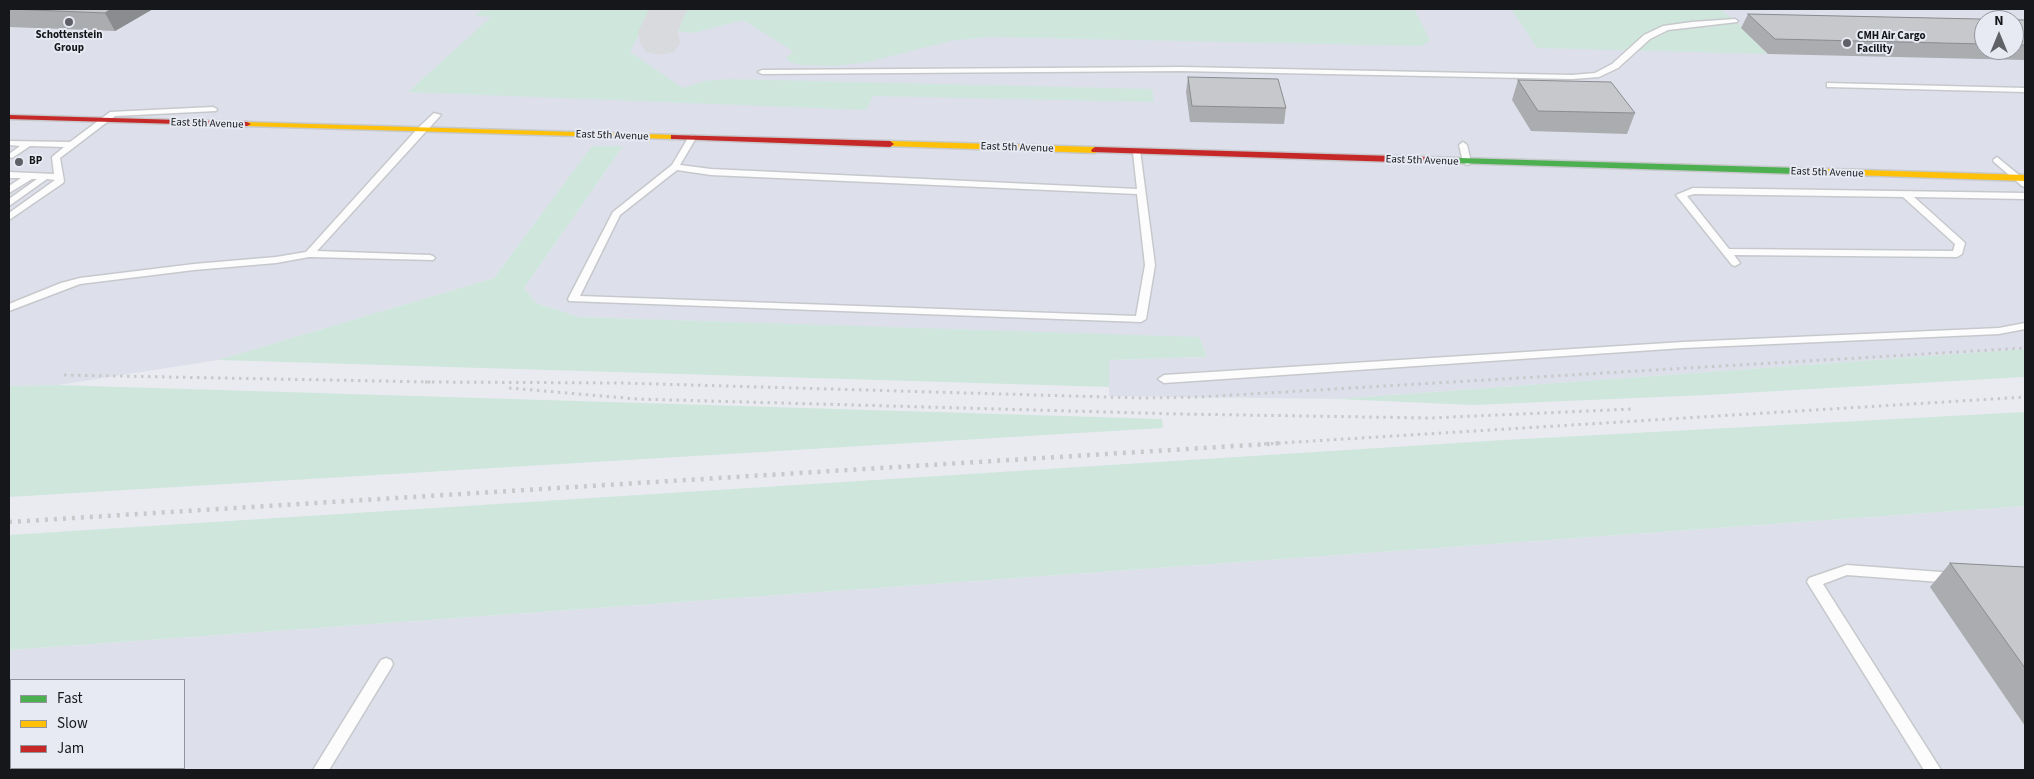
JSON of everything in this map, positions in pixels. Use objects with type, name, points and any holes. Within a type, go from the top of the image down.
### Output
[{"type":"main road","name":"East 5th Avenue","points":[[108,106],[218,109]]},
{"type":"main road","points":[[419,115],[441,116]]},
{"type":"main road","name":"East 5th Avenue","points":[[9,117],[2023,180]]},
{"type":"main road","points":[[1992,160],[2016,160]]},
{"type":"lane","points":[[762,72],[1181,68],[1572,78],[1596,75],[1607,70],[1646,37],[1666,28],[1735,21]]},
{"type":"lane","points":[[1830,85],[2025,90]]},
{"type":"lane","points":[[9,217],[60,181],[56,157],[113,114],[218,109]]},
{"type":"lane","points":[[309,254],[420,130],[441,116]]},
{"type":"lane","points":[[692,138],[675,167],[616,214],[573,298],[1141,319],[1150,265],[1137,152]]},
{"type":"lane","points":[[9,143],[71,146]]},
{"type":"lane","points":[[12,155],[28,144]]},
{"type":"lane","points":[[1463,145],[1467,162]]},
{"type":"lane","points":[[1992,160],[2023,180]]},
{"type":"lane","points":[[675,167],[710,172],[1142,192]]},
{"type":"lane","points":[[9,175],[59,177]]},
{"type":"lane","points":[[9,190],[30,176]]},
{"type":"lane","points":[[9,203],[46,176]]},
{"type":"lane","points":[[1735,263],[1681,195],[1693,191],[2025,196]]},
{"type":"lane","points":[[1726,252],[1957,254],[1960,243],[1906,194]]},
{"type":"lane","points":[[9,308],[65,285],[80,281],[194,267],[276,260],[309,254],[430,258]]},
{"type":"lane","points":[[1164,379],[1683,345],[1999,331],[2025,326]]},
{"type":"lane","points":[[1933,770],[1814,582],[1847,570],[1966,579]]},
{"type":"lane","points":[[321,770],[386,664]]},
{"type":"shaded area","points":[[9,9],[2025,9],[2025,349],[1336,399],[1109,396],[1109,360],[1207,357],[1199,338],[579,317],[536,303],[524,288],[622,147],[593,146],[494,278],[218,360],[58,385],[9,386]]},
{"type":"shaded area","points":[[2025,506],[2025,770],[9,770],[9,650]]},
{"type":"green space","points":[[483,9],[653,9],[630,52],[683,88],[705,81],[727,79],[1152,89],[1154,102],[873,96],[866,110],[408,92],[491,17],[475,16]]},
{"type":"green space","points":[[685,9],[1414,9],[1430,40],[1422,46],[987,37],[950,41],[868,62],[835,66],[800,65],[790,62],[786,58],[793,51],[743,20],[694,33],[677,31],[676,28]]},
{"type":"green space","points":[[1511,9],[1721,9],[1768,54],[1537,48]]},
{"type":"green space","points":[[592,146],[623,146],[524,288],[536,303],[579,317],[1199,337],[1207,357],[1109,360],[1109,387],[218,360],[494,278]]},
{"type":"green space","points":[[2025,349],[2025,377],[1707,395],[1473,405],[1336,399]]},
{"type":"green space","points":[[58,385],[1162,419],[1163,428],[9,497],[9,386]]},
{"type":"green space","points":[[2025,412],[2025,506],[9,650],[9,535],[1504,440]]},
{"type":"building","points":[[9,9],[111,9],[105,13]]},
{"type":"building","points":[[1748,14],[1974,19],[1974,44],[1775,39]]},
{"type":"building","points":[[2024,20],[2025,20],[2024,45]]},
{"type":"building","points":[[1188,77],[1278,79],[1286,108],[1192,106]]},
{"type":"building","points":[[1518,80],[1611,82],[1635,113],[1538,111]]},
{"type":"building","points":[[1950,563],[2025,567],[2025,668]]},
{"type":"taxiway","points":[[660,43],[658,32],[668,9]]},
{"type":"railway","points":[[425,382],[622,383],[1141,398],[1200,397],[2025,348]]},
{"type":"railway","points":[[64,375],[432,382]]},
{"type":"railway","points":[[509,388],[637,399],[1179,414],[1430,418],[1633,409]]},
{"type":"railway","points":[[1264,444],[2025,397]]},
{"type":"railway","points":[[9,522],[1284,443]]},
{"type":"traffic: fast","points":[[1426,160],[1798,171]]},
{"type":"traffic: slow","points":[[247,124],[674,137]]},
{"type":"traffic: slow","points":[[890,144],[1095,150]]},
{"type":"traffic: slow","points":[[1798,171],[2025,178]]},
{"type":"traffic: jam","points":[[9,117],[247,124]]},
{"type":"traffic: jam","points":[[674,137],[890,144]]},
{"type":"traffic: jam","points":[[1095,150],[1426,160]]},
{"type":"place","name":"Schottenstein Group","points":[[69,22]]},
{"type":"place","name":"CMH Air Cargo Facility","points":[[1847,43]]},
{"type":"place","name":"BP","points":[[19,162]]}]
